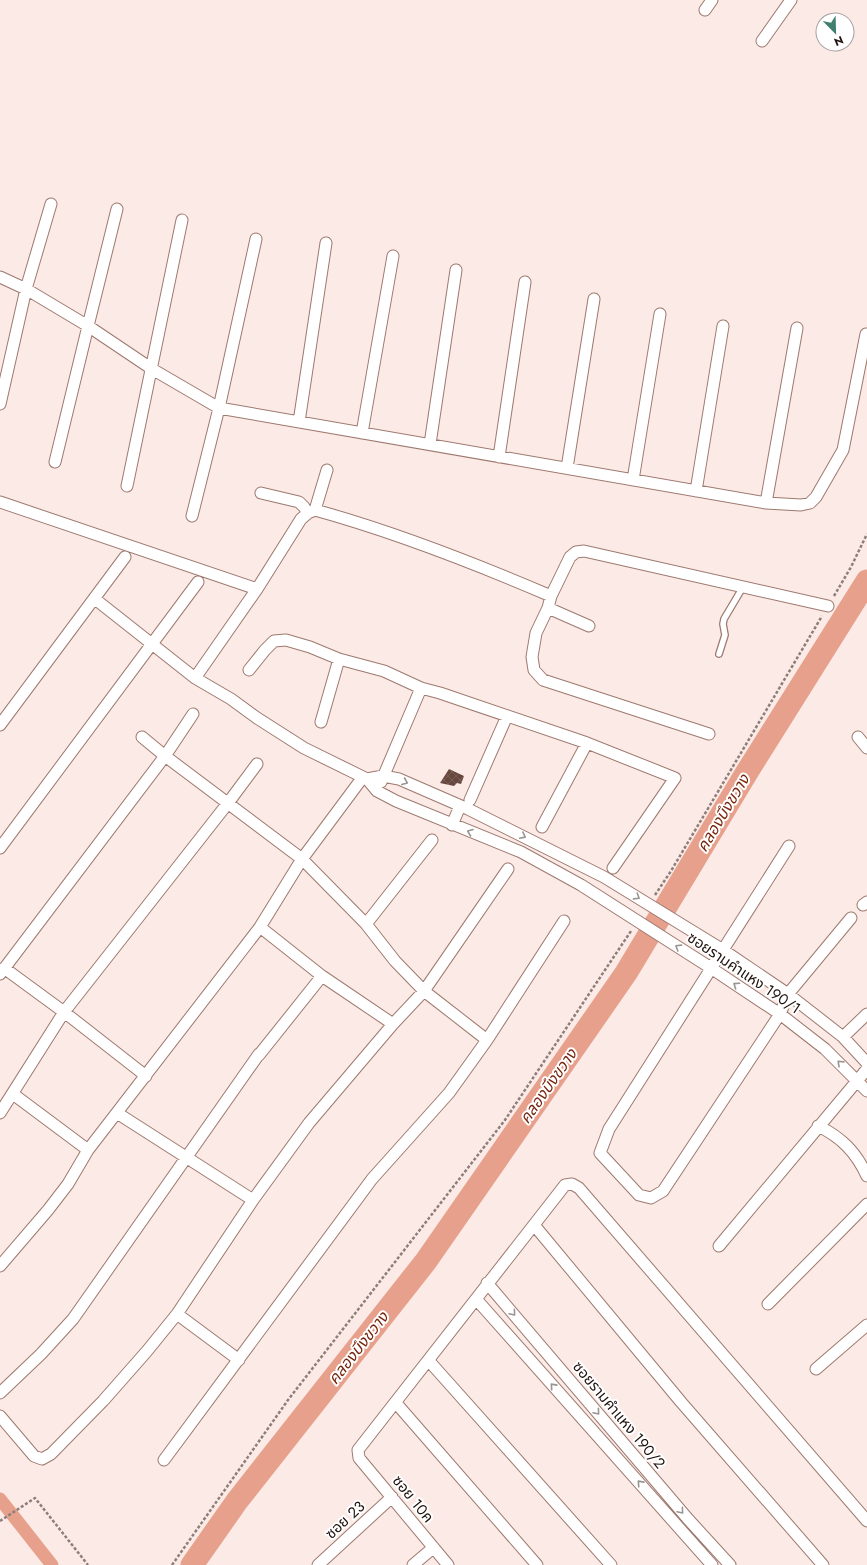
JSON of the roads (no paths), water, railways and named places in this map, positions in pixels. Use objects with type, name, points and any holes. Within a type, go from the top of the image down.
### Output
[{"type":"street","points":[[705,10],[712,0]]},
{"type":"street","points":[[762,41],[791,0]]},
{"type":"street","points":[[0,404],[26,289],[51,204]]},
{"type":"street","points":[[55,462],[118,209]]},
{"type":"street","points":[[127,486],[182,220]]},
{"type":"street","points":[[192,516],[219,408],[256,239]]},
{"type":"street","points":[[299,422],[326,243]]},
{"type":"street","points":[[362,433],[393,256]]},
{"type":"street","points":[[430,444],[456,270]]},
{"type":"street","points":[[0,278],[26,289],[88,326],[152,369],[219,408],[766,503],[801,505],[810,503],[820,490],[843,450],[866,334]]},
{"type":"street","points":[[499,457],[525,282]]},
{"type":"street","points":[[568,468],[594,299]]},
{"type":"street","points":[[633,480],[660,314]]},
{"type":"street","points":[[696,491],[723,326]]},
{"type":"street","points":[[766,503],[797,328]]},
{"type":"street","points":[[195,678],[257,589],[301,519],[311,512],[327,470]]},
{"type":"street","points":[[261,493],[299,502],[311,512],[372,526],[483,568],[551,596]]},
{"type":"street","points":[[0,502],[257,589]]},
{"type":"street","points":[[708,734],[543,680],[534,670],[532,657],[536,633],[548,608],[551,596],[570,557],[576,552],[584,550],[828,606]]},
{"type":"street","points":[[0,725],[95,599],[125,556]]},
{"type":"street","points":[[0,848],[198,582]]},
{"type":"street","points":[[95,599],[195,678],[231,699],[257,718],[304,748],[365,778],[377,791],[420,688]]},
{"type":"street","points":[[548,608],[589,626]]},
{"type":"street","points":[[249,670],[264,650],[274,642],[286,640],[310,647],[340,659],[384,672],[420,688],[440,693],[587,743],[675,778],[613,868]]},
{"type":"street","points":[[321,722],[340,659]]},
{"type":"street","points":[[146,1076],[64,1012],[2,971],[165,756],[193,714]]},
{"type":"street","points":[[470,800],[507,716]]},
{"type":"street","points":[[142,737],[165,756],[302,858],[366,924],[395,961],[424,991],[488,1040]]},
{"type":"street","points":[[858,737],[867,748]]},
{"type":"street","points":[[542,827],[587,743]]},
{"type":"street","points":[[0,1113],[64,1012],[257,764]]},
{"type":"street","points":[[0,1266],[52,1205],[68,1184],[88,1150],[260,927],[302,858],[365,778],[383,776]]},
{"type":"street","name":"ซอยรามคำแหง 190/1","points":[[383,776],[399,779],[468,809],[604,877],[723,950],[788,994],[843,1036],[867,1063]]},
{"type":"street","name":"ซอยรามคำแหง 190/1","points":[[377,791],[396,801],[452,825],[521,852],[581,885],[780,1014],[825,1049],[867,1091]]},
{"type":"street","points":[[452,825],[460,806]]},
{"type":"street","points":[[366,924],[432,840]]},
{"type":"street","points":[[789,846],[609,1129],[600,1153],[639,1195],[651,1198],[662,1191],[780,1014],[788,994],[851,918]]},
{"type":"street","points":[[0,1416],[34,1456],[42,1459],[52,1454],[103,1401],[177,1314],[253,1200],[309,1123],[393,1024],[424,991],[508,869]]},
{"type":"street","points":[[581,885],[593,871]]},
{"type":"street","points":[[164,1460],[372,1179],[448,1093],[488,1040],[564,921]]},
{"type":"street","points":[[260,927],[322,976],[393,1024]]},
{"type":"street","points":[[0,1393],[41,1354],[73,1319],[188,1158],[259,1055],[322,976]]},
{"type":"street","points":[[843,1036],[867,1014]]},
{"type":"street","points":[[719,1246],[867,1069]]},
{"type":"street","points":[[13,1094],[88,1150]]},
{"type":"street","points":[[117,1113],[253,1200]]},
{"type":"street","points":[[818,1126],[834,1134],[849,1147],[867,1176]]},
{"type":"street","points":[[536,1565],[396,1403],[565,1185],[572,1184],[579,1188],[867,1520]]},
{"type":"street","points":[[768,1304],[867,1204]]},
{"type":"street","points":[[534,1225],[681,1402],[823,1565]]},
{"type":"street","name":"ซอยรามคำแหง 190/2","points":[[488,1283],[683,1513],[730,1565]]},
{"type":"street","name":"ซอยรามคำแหง 190/2","points":[[476,1299],[712,1565]]},
{"type":"street","points":[[177,1314],[239,1360]]},
{"type":"street","points":[[816,1369],[867,1325]]},
{"type":"street","points":[[429,1360],[611,1565]]},
{"type":"street","name":"ซอย 10ค","points":[[396,1403],[358,1450],[359,1458],[448,1565]]},
{"type":"street","name":"ซอย 23","points":[[318,1565],[392,1497]]},
{"type":"street","points":[[413,1565],[433,1548]]},
{"type":"lane","points":[[719,654],[725,635],[723,624],[724,619],[743,587]]},
{"type":"waterway","name":"คลองบึงขวาง","points":[[192,1565],[237,1501],[426,1261],[626,973],[747,772],[867,581]]},
{"type":"waterway","points":[[0,1499],[52,1565]]}]
